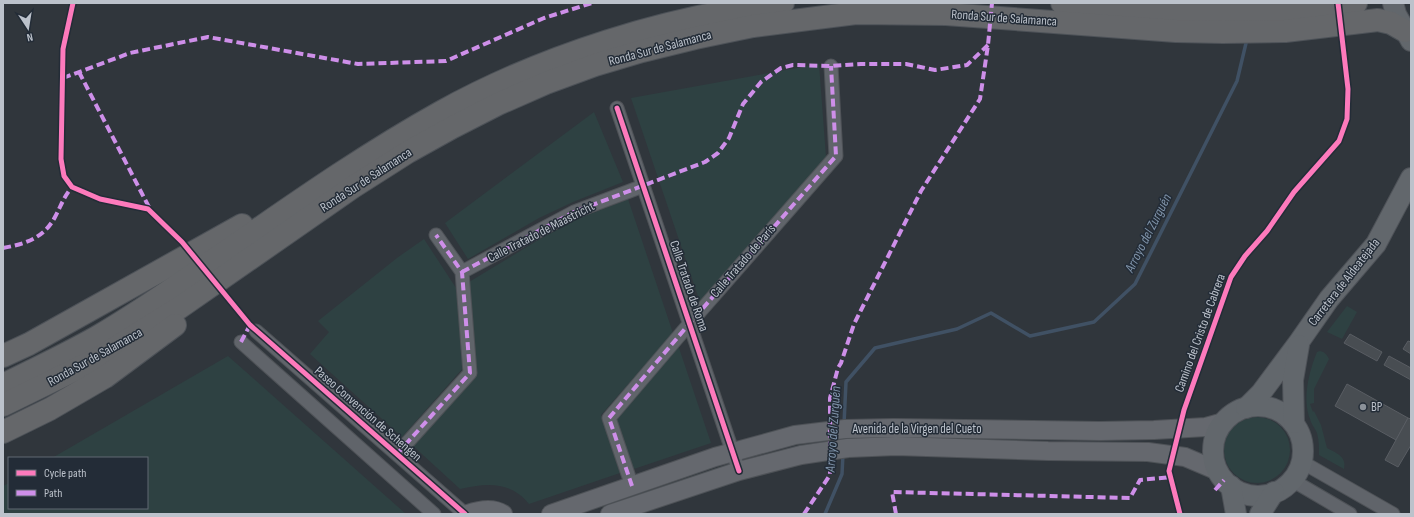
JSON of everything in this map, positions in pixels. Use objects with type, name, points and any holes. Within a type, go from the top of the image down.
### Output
[{"type":"highway","name":"Ronda Sur de Salamanca","points":[[3,385],[98,337],[167,292],[342,172],[442,112],[538,66],[639,32],[747,7],[783,3]]},
{"type":"highway","name":"Ronda Sur de Salamanca","points":[[1062,3],[1169,11],[1226,23]]},
{"type":"highway","name":"Ronda Sur de Salamanca","points":[[3,405],[99,358],[179,308],[314,213],[408,152],[453,127],[498,104],[546,83],[642,51],[753,26],[856,13],[938,14],[995,17],[1176,31],[1226,23],[1270,22],[1313,10],[1348,6],[1356,3]]},
{"type":"highway","name":"Ronda Sur de Salamanca","points":[[1270,22],[1285,31],[1378,20],[1391,23],[1408,36]]},
{"type":"highway","points":[[3,356],[29,344],[250,221],[295,193],[342,172]]},
{"type":"highway","points":[[3,432],[50,409],[105,377],[205,303],[314,213]]},
{"type":"main road","points":[[1393,3],[1396,14],[1408,36]]},
{"type":"main road","name":"Carretera de Aldeatejada","points":[[1246,408],[1256,399],[1299,342],[1329,298],[1376,244],[1411,178]]},
{"type":"main road","name":"Carretera de Aldeatejada","points":[[1294,423],[1293,380],[1299,342]]},
{"type":"main road","points":[[1224,478],[1244,493],[1259,495],[1274,492],[1284,487],[1298,472],[1302,462],[1302,442],[1294,423],[1284,414],[1272,408],[1259,406],[1246,408],[1233,413],[1224,422],[1217,433],[1214,446],[1214,459],[1224,478],[1236,514]]},
{"type":"main road","name":"Avenida de la Virgen del Cueto","points":[[551,514],[732,452],[795,435],[845,429],[894,428],[1100,431],[1154,430],[1206,427],[1224,422]]},
{"type":"main road","name":"Avenida de la Virgen del Cueto","points":[[610,514],[739,471],[801,455],[848,448],[896,446],[1048,451],[1148,452],[1186,457],[1224,478]]},
{"type":"main road","points":[[1260,514],[1274,492]]},
{"type":"main road","points":[[467,514],[481,510],[499,511],[503,514]]},
{"type":"street","name":"Calle Tratado de París","points":[[632,486],[609,418],[836,156],[831,66]]},
{"type":"street","name":"Calle Tratado de Roma","points":[[617,108],[739,471]]},
{"type":"street","name":"Calle Tratado de Maastricht","points":[[462,272],[574,212],[643,186]]},
{"type":"street","points":[[397,454],[470,373],[462,272],[436,235]]},
{"type":"street","name":"Paseo Convención de Schengen","points":[[256,331],[467,514]]},
{"type":"street","points":[[241,342],[434,514]]},
{"type":"street","points":[[1302,462],[1393,514]]},
{"type":"street","points":[[1292,480],[1350,514]]},
{"type":"shaded area","points":[[819,64],[826,157],[700,302],[631,98]]},
{"type":"shaded area","points":[[594,112],[623,182],[573,202],[539,218],[468,259],[445,223]]},
{"type":"shaded area","points":[[628,199],[673,333],[601,415],[620,473],[529,504],[514,491],[498,486],[489,485],[460,489],[411,444],[474,373],[469,282],[540,239],[578,219]]},
{"type":"shaded area","points":[[424,239],[458,291],[463,368],[402,437],[310,354],[329,332],[318,321],[397,258]]},
{"type":"shaded area","points":[[1347,306],[1357,312],[1342,339],[1327,332]]},
{"type":"shaded area","points":[[678,345],[711,443],[631,470],[614,419]]},
{"type":"shaded area","points":[[1320,351],[1326,354],[1329,359],[1314,389],[1314,403],[1310,404],[1321,425],[1327,448],[1337,453],[1342,458],[1344,461],[1344,469],[1319,455],[1319,441],[1317,433],[1311,423],[1308,411],[1307,394],[1309,376],[1317,352]]},
{"type":"shaded area","points":[[228,356],[406,514],[3,514],[3,486],[8,484],[8,509],[148,509],[148,457],[54,457]]},
{"type":"shaded area","points":[[1257,417],[1270,419],[1285,432],[1288,437],[1290,450],[1288,463],[1275,478],[1270,481],[1257,483],[1244,481],[1229,468],[1226,463],[1224,450],[1226,437],[1239,422],[1244,419]]},
{"type":"building","points":[[1350,334],[1382,352],[1377,361],[1344,343]]},
{"type":"building","points":[[1408,341],[1411,342],[1411,354],[1403,349]]},
{"type":"building","points":[[1389,356],[1411,368],[1411,380],[1384,365]]},
{"type":"building","points":[[1347,384],[1408,418],[1396,440],[1335,406]]},
{"type":"building","points":[[1408,418],[1411,419],[1411,445],[1398,467],[1385,460]]},
{"type":"waterway","name":"Arroyo del Zurguén","points":[[844,424],[846,382],[875,348],[957,329],[991,313],[1030,336],[1094,322],[1135,284],[1237,81],[1247,39]]},
{"type":"waterway","name":"Arroyo del Zurguén","points":[[825,514],[842,474],[843,454]]},
{"type":"marked path","points":[[63,78],[130,53],[208,37],[358,64],[446,61],[544,18],[592,3]]},
{"type":"marked path","points":[[804,514],[830,475],[830,398],[838,368],[854,324],[921,191],[980,99],[988,45],[992,3]]},
{"type":"marked path","points":[[462,272],[574,212],[705,162],[718,153],[729,138],[743,104],[761,82],[781,68],[793,65],[831,66],[906,64],[935,70],[967,65],[988,45]]},
{"type":"marked path","points":[[632,486],[609,418],[836,156],[831,66]]},
{"type":"marked path","points":[[79,72],[151,211]]},
{"type":"marked path","points":[[3,248],[26,242],[40,235],[51,224],[64,198],[72,187]]},
{"type":"marked path","points":[[397,454],[470,373],[462,272],[436,235]]},
{"type":"marked path","points":[[241,342],[250,325]]},
{"type":"marked path","points":[[896,514],[892,492],[1130,498],[1140,480],[1171,477]]},
{"type":"marked path","points":[[1215,490],[1224,480]]},
{"type":"cycle path","points":[[73,3],[63,49],[61,159],[64,176],[72,187],[100,199],[148,209],[182,242],[250,325],[465,514]]},
{"type":"cycle path","name":"Camino del Cristo de Cabrera","points":[[1180,514],[1169,471],[1184,410],[1231,277],[1245,256],[1267,231],[1294,192],[1339,141],[1347,119],[1348,89],[1338,3]]},
{"type":"cycle path","points":[[617,108],[739,471]]},
{"type":"place","name":"BP","points":[[1363,407]]}]
